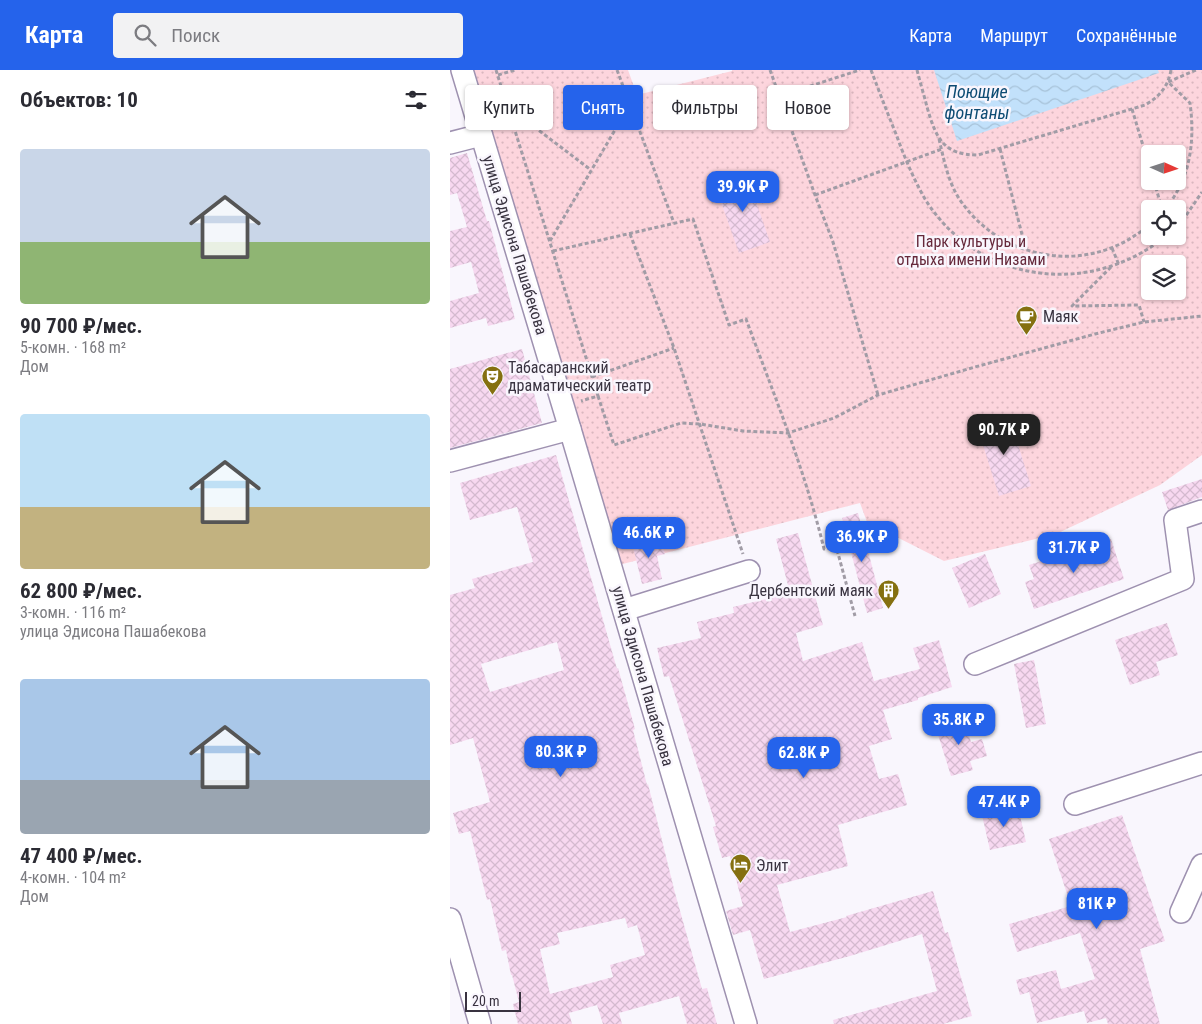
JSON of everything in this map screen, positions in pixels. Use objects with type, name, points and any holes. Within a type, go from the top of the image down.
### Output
[{"type":"street","name":"улица Эдисона Пашабекова","points":[[462,70],[564,406],[746,1024]]},
{"type":"street","points":[[450,142],[481,134]]},
{"type":"street","points":[[450,461],[570,429]]},
{"type":"street","points":[[975,664],[1183,578],[1175,520],[1202,511]]},
{"type":"street","points":[[624,610],[750,571]]},
{"type":"street","points":[[1075,804],[1202,763]]},
{"type":"street","points":[[1181,912],[1202,865]]},
{"type":"street","points":[[450,919],[480,1024]]},
{"type":"path","points":[[496,70],[501,85]]},
{"type":"path","points":[[498,75],[514,70]]},
{"type":"path","points":[[617,70],[622,85]]},
{"type":"path","points":[[770,70],[775,85]]},
{"type":"path","points":[[813,85],[860,70]]},
{"type":"path","points":[[871,70],[906,161],[926,199],[938,217],[971,247],[990,258],[1032,272],[1076,275],[1119,265],[1155,245]]},
{"type":"path","points":[[917,70],[933,129],[946,146],[956,152],[967,155],[978,155],[1000,149],[1145,105],[1162,92],[1168,82],[1171,70]]},
{"type":"path","points":[[1168,82],[1196,70]]},
{"type":"path","points":[[1168,82],[1190,102],[1192,120],[1190,156],[1185,173],[1170,200]]},
{"type":"path","points":[[1132,109],[1143,145]]},
{"type":"path","points":[[515,130],[614,445],[681,423],[743,431],[788,433],[834,418],[878,396],[984,364],[1144,322],[1202,316]]},
{"type":"path","points":[[539,130],[591,170]]},
{"type":"path","points":[[550,241],[615,130]]},
{"type":"path","points":[[639,130],[674,223]]},
{"type":"path","points":[[791,130],[833,242],[878,396]]},
{"type":"path","points":[[939,138],[950,182],[959,199],[985,228],[1000,239],[1027,251],[1055,256],[1074,256],[1093,254],[1112,248],[1141,231]]},
{"type":"path","points":[[815,195],[942,149]]},
{"type":"path","points":[[1000,149],[1027,251]]},
{"type":"path","points":[[1186,215],[1202,192]]},
{"type":"path","points":[[553,250],[693,219],[729,325],[746,319],[788,433],[817,520],[824,549],[836,546],[855,616]]},
{"type":"path","points":[[630,234],[674,348],[750,571]]},
{"type":"path","points":[[1112,248],[1119,265]]},
{"type":"path","points":[[1111,267],[1072,306],[1139,305],[1144,322]]},
{"type":"path","points":[[592,376],[674,348]]},
{"type":"path","points":[[564,406],[598,396]]},
{"type":"green space","name":"Парк культуры и отдыха имени Низами","points":[[463,70],[628,70],[633,85],[563,85],[563,130],[643,130],[643,93],[653,91],[653,130],[757,130],[757,85],[677,85],[732,70],[1202,70],[1202,455],[1160,485],[1056,534],[944,561],[867,522],[860,503],[611,567],[481,130],[553,130],[553,85],[467,85]]},
{"type":"water","name":"Поющие фонтаны","points":[[934,70],[1158,70],[1159,73],[957,141]]},
{"type":"building","points":[[467,153],[487,221],[489,221],[515,319],[488,326],[486,318],[450,328],[450,301],[479,293],[471,262],[450,268],[450,231],[467,227],[457,193],[450,195],[450,158]]},
{"type":"building","points":[[746,173],[770,242],[739,253],[715,185]]},
{"type":"building","name":"Табасаранский драматический театр","points":[[522,349],[542,423],[450,448],[450,369]]},
{"type":"building","points":[[1009,416],[1031,486],[999,496],[977,426]]},
{"type":"building","points":[[556,455],[635,729],[633,730],[647,785],[702,989],[707,988],[717,1024],[687,1024],[679,996],[619,1013],[622,1024],[603,1024],[597,1005],[569,1013],[572,1024],[518,1024],[513,1004],[519,1002],[506,950],[502,951],[490,899],[487,900],[470,831],[459,834],[453,813],[490,802],[473,738],[450,745],[450,595],[475,588],[472,579],[533,562],[517,507],[470,520],[460,483]],"holes":[[[557,642],[564,670],[490,692],[481,664]],[[625,918],[628,928],[637,925],[645,955],[610,965],[613,977],[550,994],[540,949],[560,944],[557,933]]]},
{"type":"building","points":[[1202,479],[1202,497],[1168,510],[1162,492]]},
{"type":"building","points":[[858,513],[883,608],[867,613],[842,518]]},
{"type":"building","points":[[798,533],[823,625],[796,633],[803,661],[862,642],[874,681],[920,669],[913,648],[939,640],[952,687],[918,698],[918,700],[883,710],[892,739],[869,746],[879,779],[898,774],[907,805],[838,825],[848,866],[777,885],[790,932],[933,891],[945,933],[948,932],[972,1016],[943,1024],[834,1024],[833,1020],[937,991],[922,934],[764,979],[750,930],[733,935],[726,911],[743,906],[730,856],[722,858],[713,827],[716,826],[669,676],[664,677],[657,648],[701,638],[697,622],[734,613],[733,607],[790,593],[776,539]]},
{"type":"building","points":[[660,537],[665,554],[657,556],[662,579],[642,584],[632,543]]},
{"type":"building","points":[[1111,539],[1124,579],[1034,609],[1025,582],[1034,579],[1029,565]]},
{"type":"building","points":[[985,554],[1001,594],[969,608],[952,568]]},
{"type":"building","points":[[1167,623],[1178,655],[1156,662],[1160,675],[1130,685],[1115,640]]},
{"type":"building","points":[[1034,660],[1046,724],[1026,728],[1014,664]]},
{"type":"building","points":[[963,716],[971,742],[982,739],[987,756],[970,761],[973,770],[951,776],[935,725]]},
{"type":"building","points":[[1018,807],[1026,842],[990,850],[982,815]]},
{"type":"building","points":[[1122,815],[1165,941],[1140,949],[1160,1024],[1108,1024],[1106,1018],[1087,1023],[1084,1011],[1037,1023],[1029,992],[1020,995],[1016,980],[1056,970],[1061,989],[1095,979],[1080,933],[1017,952],[1009,924],[1071,906],[1049,839]]},
{"type":"place","name":"Маяк","points":[[1027,335]]},
{"type":"place","name":"Табасаранский драматический театр","points":[[492,395]]},
{"type":"place","name":"Дербентский маяк","points":[[889,609]]},
{"type":"place","name":"Элит","points":[[740,884]]}]
